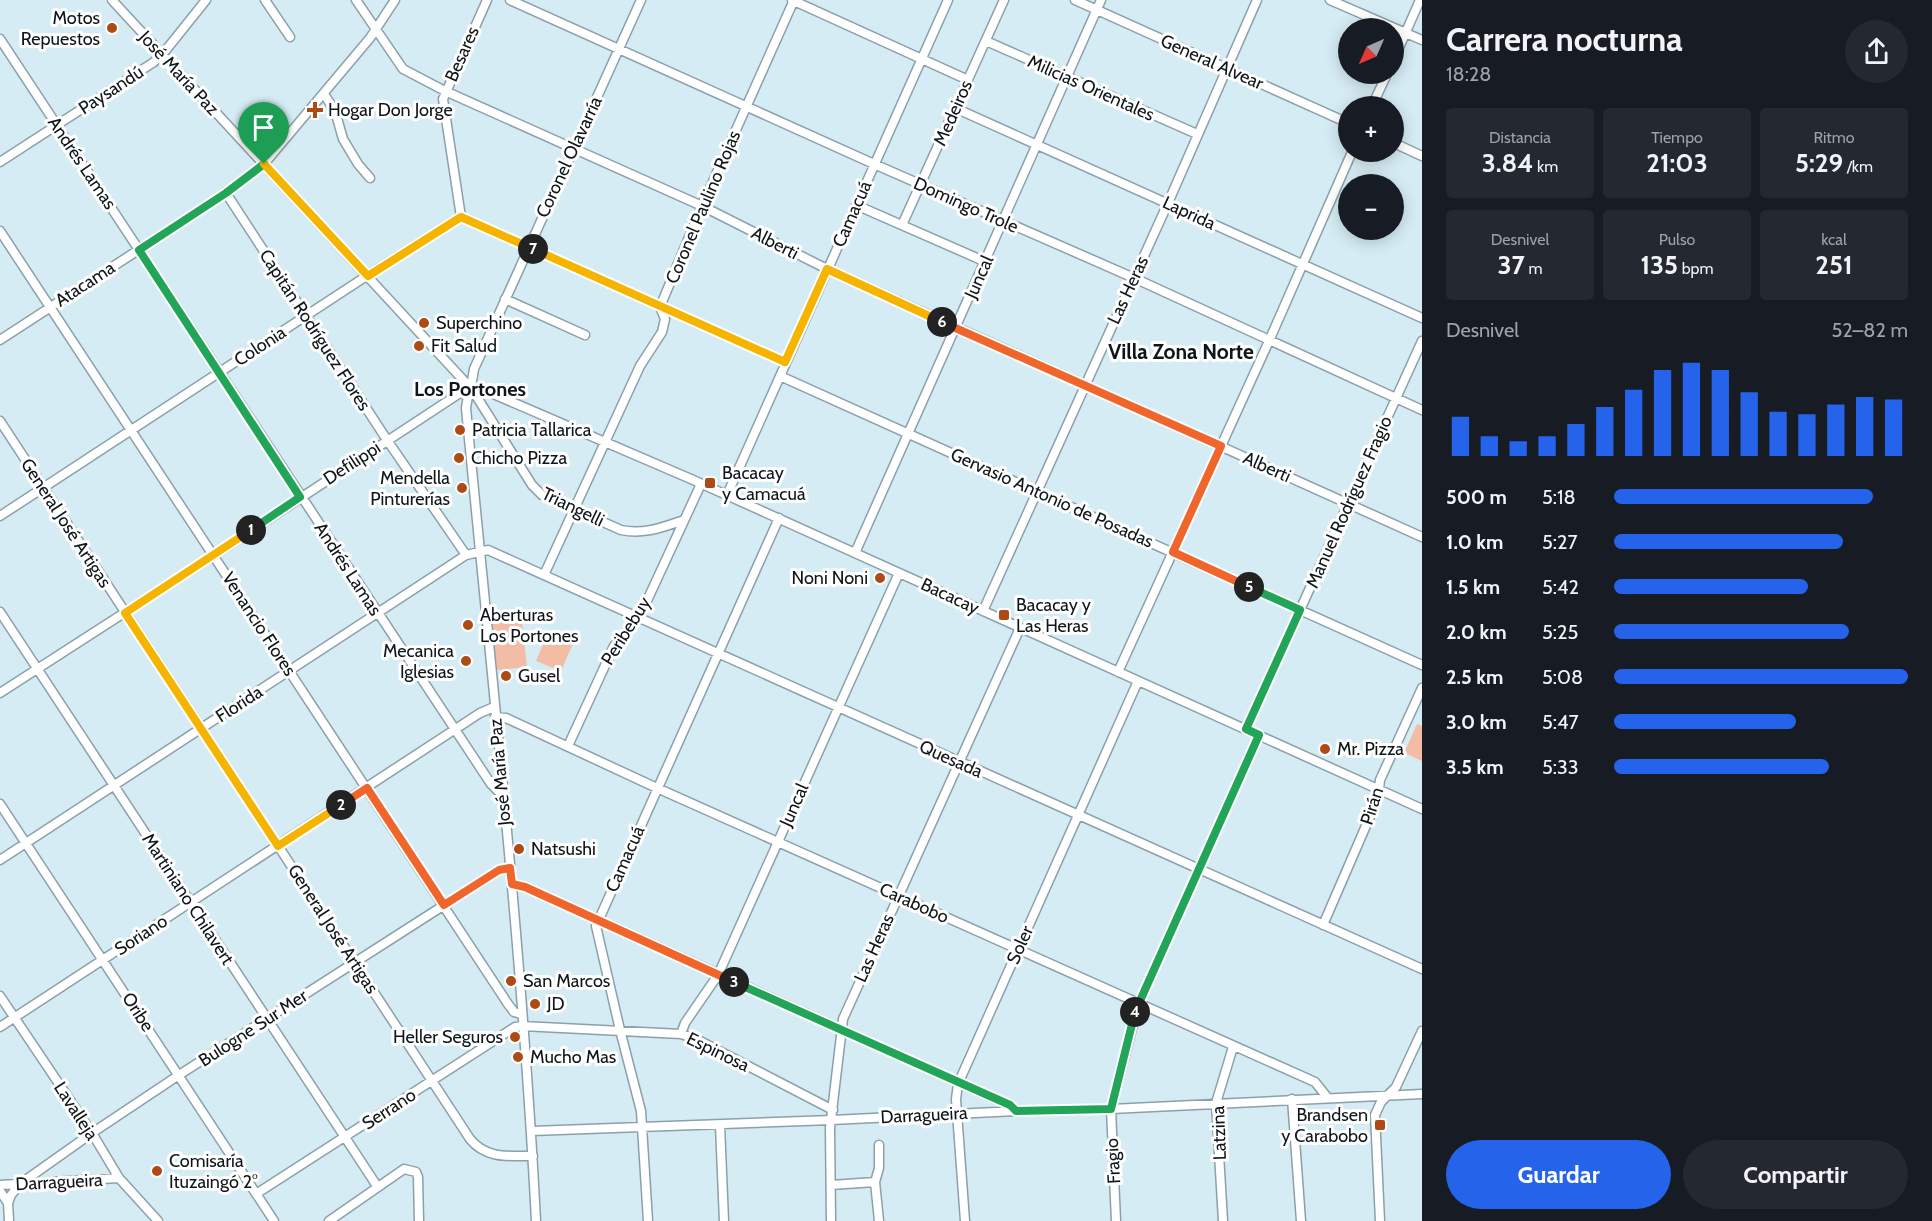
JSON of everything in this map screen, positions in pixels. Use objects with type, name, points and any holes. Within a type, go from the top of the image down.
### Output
[{"type":"street","name":"José María Paz","points":[[112,0],[470,389],[466,408],[512,884],[532,1131],[536,1221]]},
{"type":"street","name":"Paysandú","points":[[0,162],[162,55],[206,0]]},
{"type":"street","points":[[266,0],[290,37]]},
{"type":"street","name":"Alberti","points":[[356,0],[403,69],[445,92],[702,206],[827,269],[956,328],[1422,537]]},
{"type":"street","name":"Atacama","points":[[0,340],[226,193],[264,164],[376,30],[395,0]]},
{"type":"street","name":"Besares","points":[[461,217],[444,104],[445,92],[487,0]]},
{"type":"street","name":"Domingo Trole","points":[[510,0],[1134,278],[1422,410]]},
{"type":"street","name":"Coronel Olavarría","points":[[470,389],[474,369],[641,0]]},
{"type":"street","points":[[793,0],[968,80]]},
{"type":"street","name":"Coronel Paulino Rojas","points":[[544,575],[639,366],[662,332],[665,319],[660,307],[793,0]]},
{"type":"street","name":"Camacuá","points":[[727,495],[948,0]]},
{"type":"street","name":"Medeiros","points":[[902,225],[1004,0]]},
{"type":"street","name":"General Alvear","points":[[1075,0],[1338,119]]},
{"type":"street","name":"Juncal","points":[[855,553],[1101,0]]},
{"type":"street","name":"Las Heras","points":[[983,611],[1168,203],[1257,0]]},
{"type":"street","points":[[1330,0],[1422,40]]},
{"type":"street","points":[[1405,33],[1420,0]]},
{"type":"street","name":"Andrés Lamas","points":[[0,39],[454,731],[491,784],[502,795]]},
{"type":"street","name":"Milicias Orientales","points":[[986,41],[1197,134]]},
{"type":"street","points":[[324,94],[335,111],[343,139],[358,164],[370,178]]},
{"type":"street","name":"Laprida","points":[[955,108],[1422,318]]},
{"type":"street","points":[[1404,148],[1422,156]]},
{"type":"street","points":[[1118,672],[1269,341],[1348,162]]},
{"type":"street","name":"Capitán Rodríguez Flores","points":[[226,193],[387,440],[466,555]]},
{"type":"street","points":[[856,205],[986,262]]},
{"type":"street","points":[[461,217],[785,362]]},
{"type":"street","name":"Colonia","points":[[0,516],[461,217]]},
{"type":"street","name":"Venancio Flores","points":[[0,231],[508,1004],[514,1012],[521,1014]]},
{"type":"street","points":[[505,299],[585,335]]},
{"type":"street","name":"Manuel Rodríguez Fragio","points":[[1246,729],[1422,341]]},
{"type":"street","name":"Gervasio Antonio de Posadas","points":[[780,376],[1422,664]]},
{"type":"street","name":"Defilippi","points":[[0,693],[387,440],[470,389]]},
{"type":"street","name":"Bacacay","points":[[470,389],[605,441],[1422,809]]},
{"type":"street","name":"Triangelli","points":[[470,389],[537,491],[621,530],[631,532],[650,531],[684,520]]},
{"type":"street","name":"General José Artigas","points":[[0,421],[475,1146],[497,1156],[533,1156]]},
{"type":"street","name":"Peribebuy","points":[[567,746],[614,645],[639,618],[701,484]]},
{"type":"street","name":"Camacuá","points":[[597,921],[779,518]]},
{"type":"street","name":"Quesada","points":[[480,551],[492,550],[717,654],[1422,969]]},
{"type":"street","name":"Florida","points":[[0,860],[466,555],[480,551]]},
{"type":"street","name":"Juncal","points":[[681,1034],[685,1023],[718,975],[899,573]]},
{"type":"street","name":"Martiniano Chilavert","points":[[0,612],[377,1186]]},
{"type":"street","name":"Las Heras","points":[[831,1221],[832,1120],[840,1029],[843,1019],[897,895],[1020,628]]},
{"type":"street","name":"Soler","points":[[965,1221],[956,1099],[958,1084],[1138,681]]},
{"type":"street","name":"Pirán","points":[[1323,926],[1378,798],[1380,780],[1422,688]]},
{"type":"street","name":"Soriano","points":[[0,1027],[486,709],[494,707]]},
{"type":"street","name":"Carabobo","points":[[495,717],[506,718],[1138,1005],[1315,1082],[1327,1097]]},
{"type":"street","name":"Fragio","points":[[1116,1221],[1111,1109],[1138,1005],[1259,735]]},
{"type":"street","name":"Oribe","points":[[0,804],[274,1221]]},
{"type":"street","name":"Bulogne Sur Mer","points":[[8,1203],[20,1184],[92,1133],[499,870],[510,868]]},
{"type":"street","points":[[512,884],[525,887],[958,1084],[1010,1105],[1016,1111]]},
{"type":"street","points":[[597,921],[596,930],[641,1111],[648,1221]]},
{"type":"street","name":"Lavalleja","points":[[0,996],[92,1133],[119,1178],[158,1221]]},
{"type":"street","name":"Espinosa","points":[[522,1026],[681,1034],[696,1039],[833,1110]]},
{"type":"street","name":"Serrano","points":[[256,1194],[515,1027],[522,1026]]},
{"type":"street","points":[[1380,1221],[1375,1115],[1399,1082],[1422,1031]]},
{"type":"street","name":"Latzina","points":[[1223,1221],[1216,1103],[1233,1047]]},
{"type":"street","points":[[1388,1095],[1422,1094]]},
{"type":"street","name":"Darragueira","points":[[532,1131],[720,1125],[957,1113],[1111,1109],[1388,1095]]},
{"type":"street","points":[[1292,1100],[1301,1221]]},
{"type":"street","points":[[720,1125],[724,1221]]},
{"type":"street","points":[[879,1145],[879,1168],[875,1182],[879,1221]]},
{"type":"street","points":[[329,1221],[400,1171],[410,1170],[416,1172],[418,1177],[419,1221]]},
{"type":"street","name":"Darragueira","points":[[0,1185],[119,1178]]},
{"type":"street","points":[[831,1185],[875,1182]]},
{"type":"street","points":[[0,1191],[8,1203],[9,1221]]},
{"type":"shaded area","points":[[521,614],[527,667],[497,670],[491,618]]},
{"type":"shaded area","points":[[549,630],[574,641],[561,671],[536,661]]},
{"type":"shaded area","points":[[1417,724],[1422,726],[1422,761],[1404,753]]},
{"type":"place","name":"Motos Repuestos","points":[[112,28]]},
{"type":"place","name":"Hogar Don Jorge","points":[[315,110]]},
{"type":"place","name":"Superchino","points":[[424,323]]},
{"type":"place","name":"Fit Salud","points":[[419,346]]},
{"type":"place","name":"Patricia Tallarica","points":[[460,430]]},
{"type":"place","name":"Chicho Pizza","points":[[459,458]]},
{"type":"place","name":"Bacacay y Camacuá","points":[[710,483]]},
{"type":"place","name":"Mendella Pinturerías","points":[[462,488]]},
{"type":"place","name":"Noni Noni","points":[[880,578]]},
{"type":"place","name":"Bacacay y Las Heras","points":[[1004,615]]},
{"type":"place","name":"Aberturas Los Portones","points":[[468,625]]},
{"type":"place","name":"Mecanica Iglesias","points":[[466,661]]},
{"type":"place","name":"Gusel","points":[[506,676]]},
{"type":"place","name":"Mr. Pizza","points":[[1325,749]]},
{"type":"place","name":"Natsushi","points":[[519,849]]},
{"type":"place","name":"San Marcos","points":[[511,981]]},
{"type":"place","name":"JD","points":[[535,1004]]},
{"type":"place","name":"Heller Seguros","points":[[515,1037]]},
{"type":"place","name":"Mucho Mas","points":[[518,1057]]},
{"type":"place","name":"Brandsen y Carabobo","points":[[1380,1125]]},
{"type":"place","name":"Comisaría Ituzaingó 2°","points":[[157,1171]]},
{"type":"district","name":"Villa Zona Norte","points":[[1181,351]]},
{"type":"district","name":"Los Portones","points":[[470,389]]},
{"type":"route","points":[[264,164],[368,276],[461,217],[785,362],[827,269],[1221,446],[1173,552],[1300,610],[1246,729],[1259,735],[1135,1013],[1111,1109],[1016,1111],[1010,1105],[958,1084],[525,887],[512,884],[510,868],[499,870],[444,905],[367,788],[278,846],[125,613],[300,497],[139,250],[226,193],[264,164]]}]
